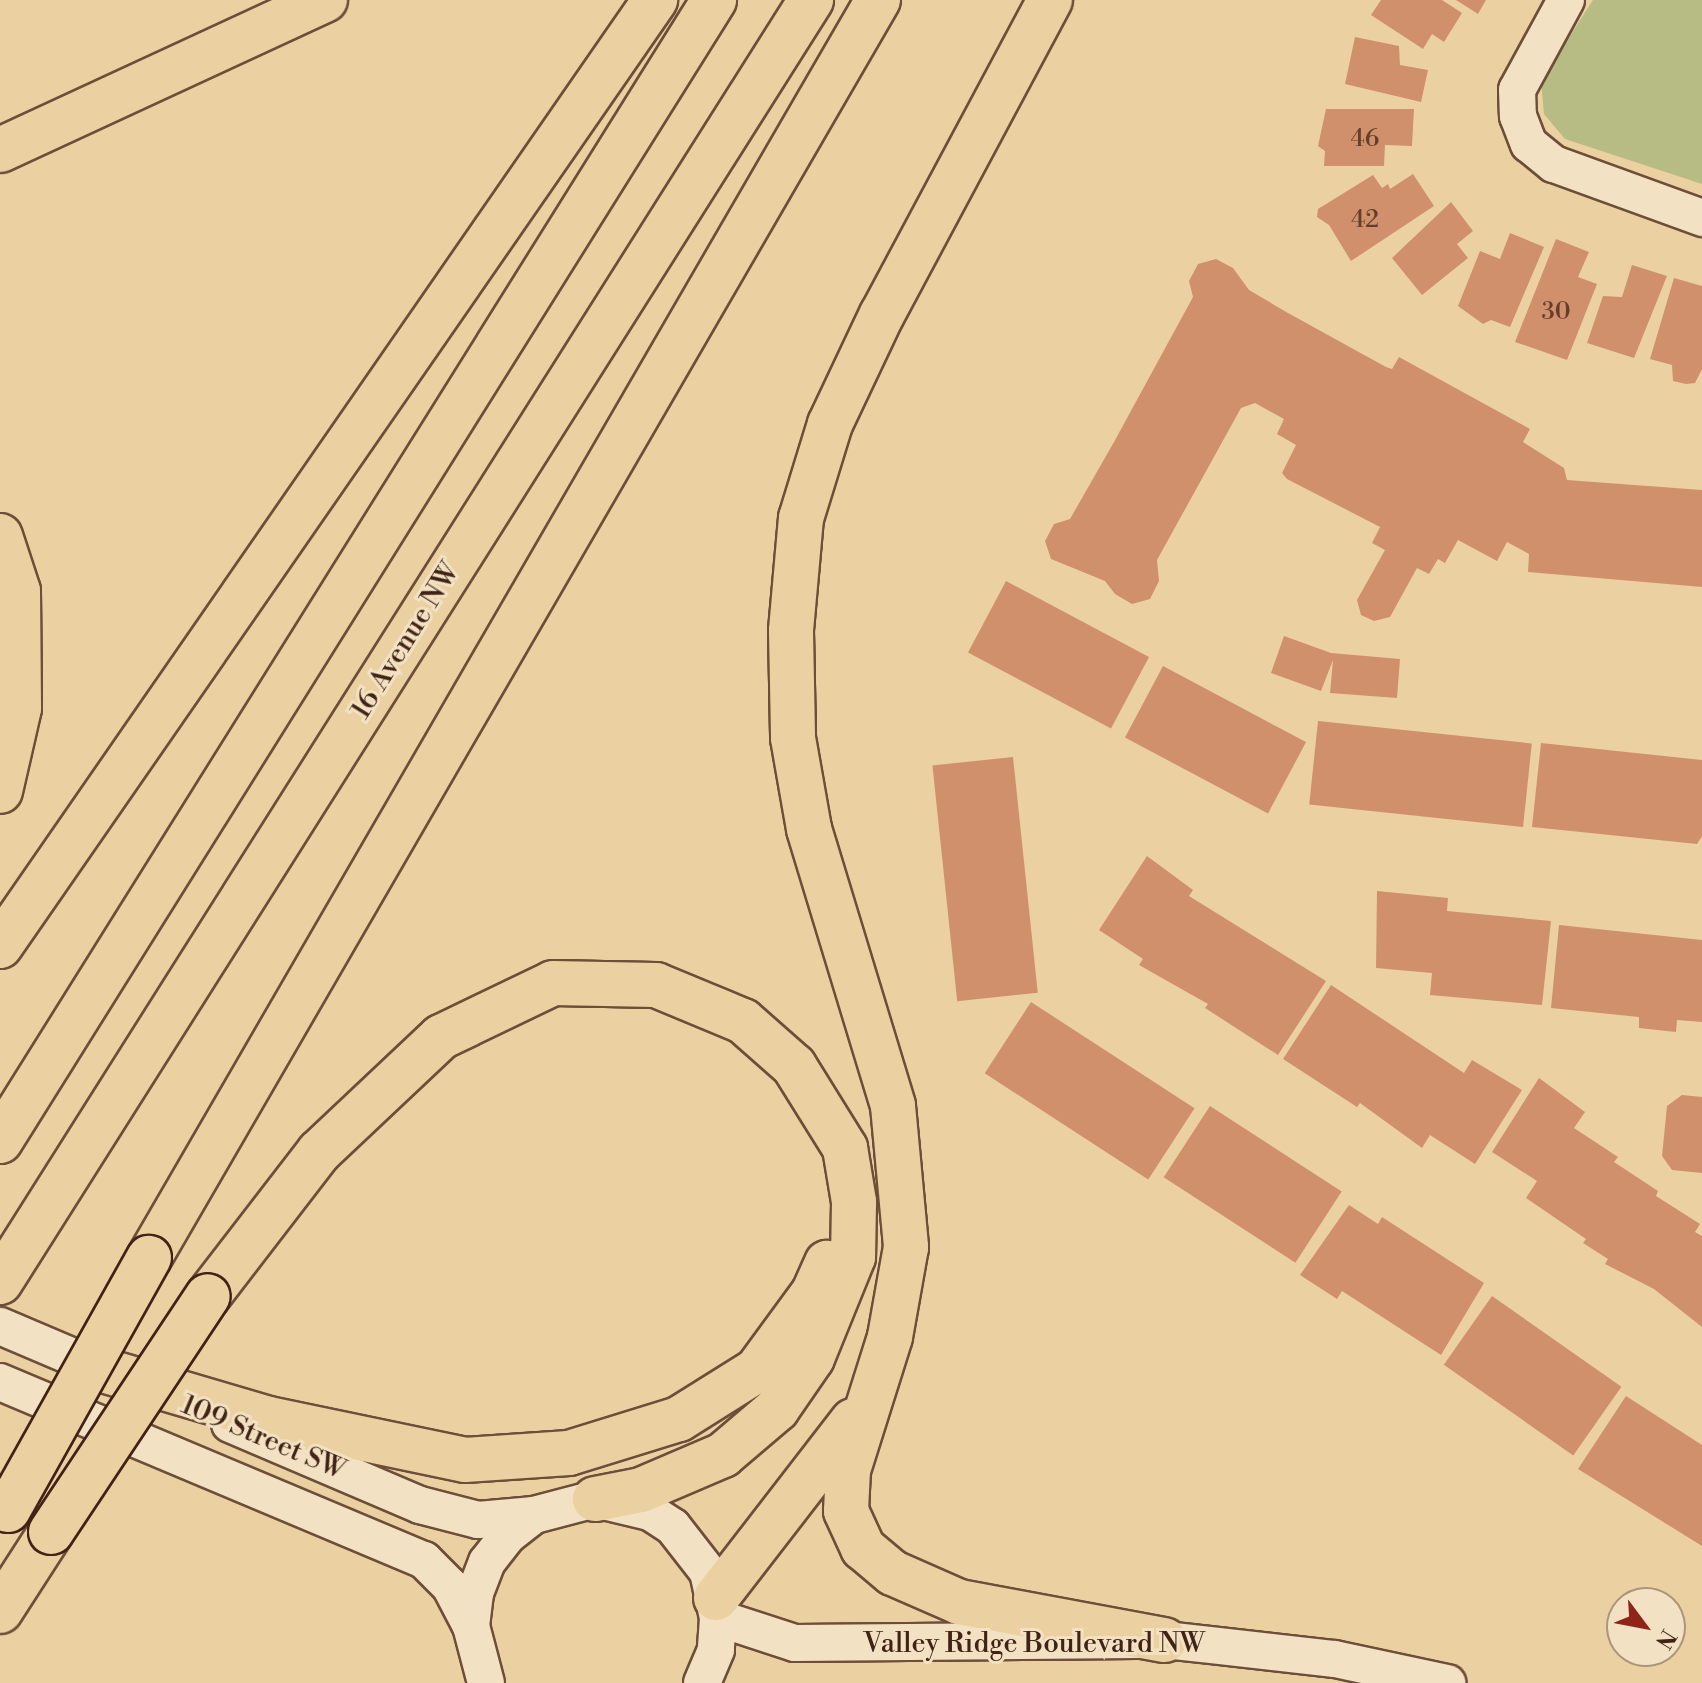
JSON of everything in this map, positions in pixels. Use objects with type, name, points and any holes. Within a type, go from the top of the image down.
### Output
[{"type":"highway","points":[[0,150],[325,0]]},
{"type":"highway","points":[[0,946],[655,0]]},
{"type":"highway","points":[[0,1141],[714,0]]},
{"type":"highway","name":"16 Avenue NW","points":[[0,1282],[811,0]]},
{"type":"highway","points":[[4,1517],[149,1258],[878,0]]},
{"type":"highway","points":[[1050,0],[882,314],[830,424],[801,518],[791,631],[793,738],[809,829],[867,1006],[893,1106],[906,1247],[890,1337],[848,1470],[846,1511],[863,1548],[893,1573],[959,1602],[1165,1640]]},
{"type":"highway","points":[[0,536],[18,591],[19,708],[0,791]]},
{"type":"highway","points":[[0,1611],[208,1296],[319,1152],[441,1037],[553,983],[656,985],[743,1021],[794,1066],[845,1148],[854,1202],[853,1257],[836,1306],[812,1358],[777,1409],[723,1455],[641,1490],[595,1499]]},
{"type":"highway","points":[[106,1371],[269,1419],[465,1460],[569,1453],[679,1419],[757,1370],[814,1292],[854,1202]]},
{"type":"highway","points":[[717,1608],[871,1397]]},
{"type":"street","points":[[1566,0],[1517,90],[1518,116],[1529,144],[1554,164],[1702,218]]},
{"type":"street","name":"109 Street SW","points":[[0,1326],[420,1505],[478,1520],[534,1515],[595,1499]]},
{"type":"street","name":"109 Street SW","points":[[0,1382],[424,1560],[450,1586],[471,1626]]},
{"type":"street","points":[[595,1499],[650,1512],[673,1527],[700,1560],[717,1608],[716,1650],[702,1683]]},
{"type":"street","points":[[486,1683],[471,1626],[475,1593],[487,1562],[507,1536],[534,1515]]},
{"type":"street","name":"Valley Ridge Boulevard NW","points":[[717,1608],[795,1643],[1165,1640],[1335,1659],[1447,1683]]},
{"type":"green space","points":[[1593,0],[1702,0],[1702,184],[1565,139],[1544,114],[1541,81]]},
{"type":"building","points":[[1381,0],[1442,0],[1462,13],[1444,42],[1432,34],[1423,49],[1371,15]]},
{"type":"building","points":[[1456,0],[1486,0],[1478,14]]},
{"type":"building","points":[[1355,37],[1399,46],[1400,65],[1428,70],[1421,102],[1345,84]]},
{"type":"building","points":[[1326,109],[1414,109],[1412,146],[1385,145],[1384,166],[1324,166],[1325,151],[1318,146]]},
{"type":"building","points":[[1413,174],[1434,206],[1351,261],[1329,225],[1317,217],[1318,209],[1373,175],[1382,188],[1388,184],[1390,189]]},
{"type":"building","points":[[1451,202],[1473,231],[1457,244],[1468,258],[1422,295],[1392,258]]},
{"type":"building","points":[[1510,233],[1544,247],[1510,327],[1491,320],[1483,324],[1458,306],[1480,251],[1500,259]]},
{"type":"building","points":[[1556,239],[1589,252],[1578,277],[1597,284],[1567,360],[1515,342]]},
{"type":"building","points":[[1216,259],[1233,268],[1249,290],[1386,367],[1392,369],[1399,357],[1530,429],[1523,442],[1564,468],[1567,480],[1702,490],[1702,587],[1528,572],[1529,554],[1507,542],[1497,561],[1458,540],[1445,563],[1438,559],[1429,574],[1417,568],[1390,617],[1374,621],[1361,615],[1357,600],[1385,550],[1372,543],[1380,527],[1287,479],[1282,473],[1296,445],[1277,434],[1284,419],[1255,403],[1241,408],[1157,560],[1159,581],[1150,599],[1132,604],[1115,594],[1105,581],[1051,559],[1045,541],[1054,524],[1070,519],[1114,442],[1193,297],[1189,281],[1198,264]]},
{"type":"building","points":[[1632,265],[1667,276],[1634,358],[1587,343],[1603,296],[1622,297]]},
{"type":"building","points":[[1674,278],[1702,286],[1702,369],[1695,383],[1673,381],[1672,365],[1650,359]]},
{"type":"building","points":[[1006,581],[1149,657],[1111,729],[968,653]]},
{"type":"building","points":[[1284,636],[1331,653],[1400,659],[1397,698],[1330,693],[1333,660],[1321,691],[1271,673]]},
{"type":"building","points":[[1163,666],[1306,742],[1268,814],[1125,738]]},
{"type":"building","points":[[1318,721],[1532,743],[1523,827],[1309,805]]},
{"type":"building","points":[[1541,743],[1702,760],[1702,836],[1697,844],[1532,827]]},
{"type":"building","points":[[1013,757],[1038,993],[957,1001],[932,765]]},
{"type":"building","points":[[1147,856],[1193,890],[1189,896],[1326,981],[1278,1055],[1205,1008],[1208,1004],[1139,965],[1143,959],[1099,930]]},
{"type":"building","points":[[1377,891],[1448,898],[1447,911],[1551,921],[1542,1005],[1430,995],[1432,973],[1376,968]]},
{"type":"building","points":[[1559,925],[1702,940],[1702,1022],[1677,1020],[1676,1032],[1639,1028],[1639,1017],[1551,1008]]},
{"type":"building","points":[[1331,985],[1464,1073],[1472,1060],[1522,1090],[1475,1164],[1430,1135],[1422,1148],[1360,1103],[1357,1107],[1283,1059]]},
{"type":"building","points":[[1031,1002],[1195,1108],[1148,1179],[985,1073]]},
{"type":"building","points":[[1539,1078],[1585,1112],[1574,1128],[1618,1157],[1614,1162],[1658,1191],[1656,1196],[1700,1224],[1695,1232],[1702,1236],[1702,1327],[1654,1289],[1605,1264],[1608,1259],[1583,1243],[1586,1239],[1526,1198],[1537,1181],[1492,1152]]},
{"type":"building","points":[[1682,1095],[1702,1097],[1702,1173],[1672,1170],[1662,1156],[1667,1106]]},
{"type":"building","points":[[1210,1106],[1342,1192],[1295,1263],[1164,1177]]},
{"type":"building","points":[[1349,1205],[1378,1224],[1382,1217],[1484,1283],[1441,1355],[1342,1291],[1337,1299],[1300,1275]]},
{"type":"building","points":[[1492,1296],[1621,1387],[1573,1455],[1444,1365]]},
{"type":"building","points":[[1626,1396],[1702,1445],[1702,1546],[1578,1469]]}]
